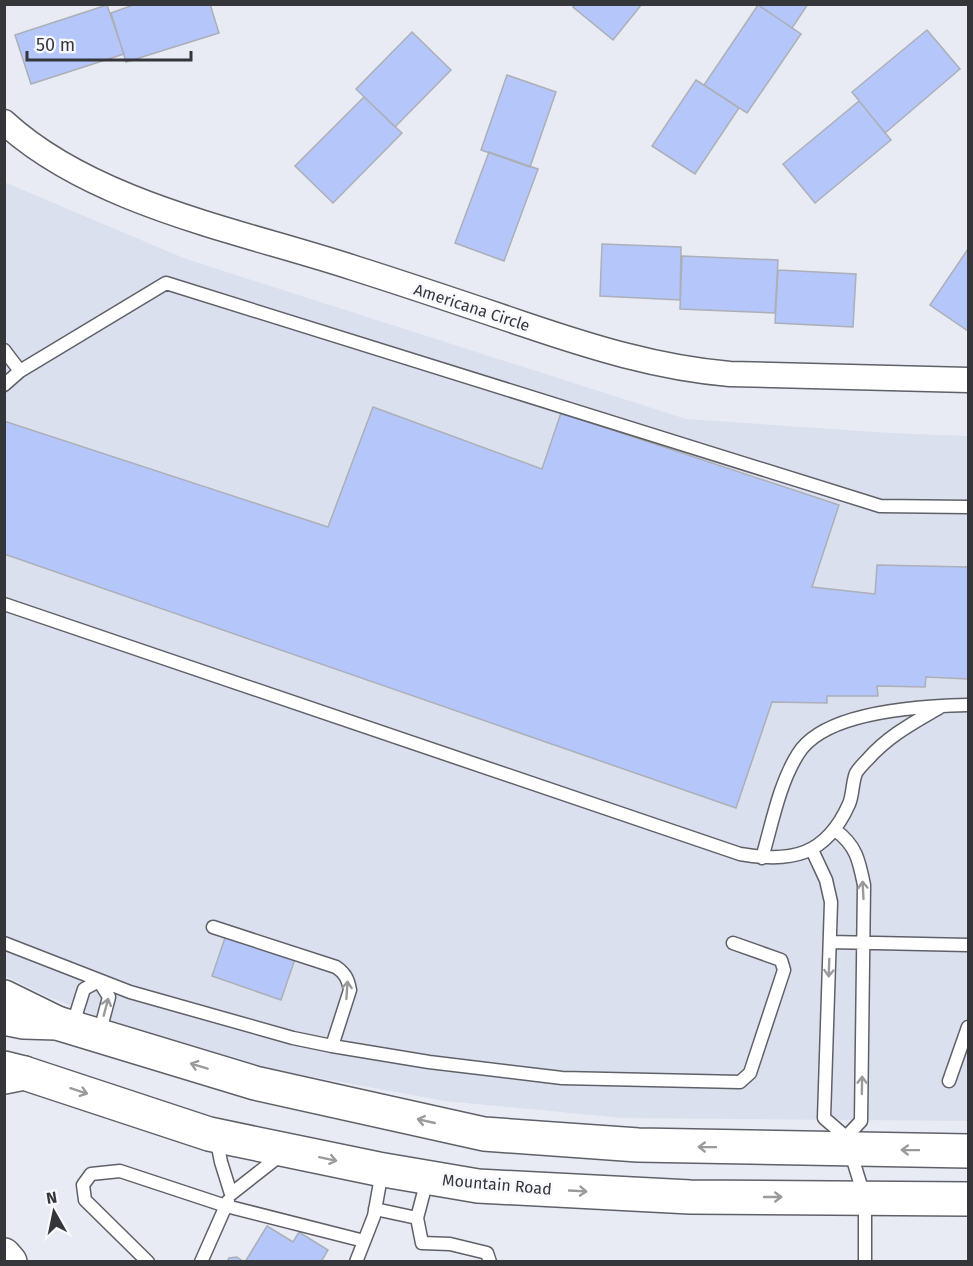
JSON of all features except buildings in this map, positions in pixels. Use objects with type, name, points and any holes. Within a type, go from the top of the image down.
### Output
[{"type":"main road","points":[[4,997],[76,1029],[255,1083],[484,1134],[638,1145],[848,1143],[969,1151]]},
{"type":"main road","points":[[4,1018],[76,1029]]},
{"type":"main road","name":"Mountain Road","points":[[11,1072],[216,1136],[382,1170],[478,1186],[690,1197],[969,1198]]},
{"type":"main road","points":[[4,1255],[10,1262]]},
{"type":"street","name":"Americana Circle","points":[[4,122],[24,140],[58,161],[107,186],[162,209],[631,357],[694,371],[730,374],[969,380]]},
{"type":"lane","points":[[4,385],[20,371],[166,283],[879,506],[969,507]]},
{"type":"lane","points":[[4,350],[20,371]]},
{"type":"lane","points":[[4,604],[722,848],[762,858],[791,856],[812,850],[835,830],[850,803],[856,773],[881,744],[900,730],[942,706]]},
{"type":"lane","points":[[762,858],[785,780],[798,753],[814,736],[837,724],[867,716],[942,706],[969,705]]},
{"type":"lane","points":[[835,830],[848,840],[859,859],[864,885],[861,1121],[848,1143]]},
{"type":"lane","points":[[812,850],[826,880],[831,902],[824,1118],[848,1143],[865,1199],[865,1262]]},
{"type":"lane","points":[[213,927],[336,967],[344,972],[349,981],[350,990],[332,1046]]},
{"type":"lane","points":[[830,942],[969,945]]},
{"type":"lane","points":[[4,943],[130,992],[282,1035],[332,1046],[429,1062],[562,1078],[740,1082],[750,1072],[784,970],[781,960],[733,943]]},
{"type":"lane","points":[[76,1029],[109,997],[99,981]]},
{"type":"lane","points":[[76,1029],[84,989],[99,981]]},
{"type":"lane","points":[[949,1081],[969,1027]]},
{"type":"lane","points":[[216,1136],[231,1194]]},
{"type":"lane","points":[[201,1262],[231,1194],[287,1150]]},
{"type":"lane","points":[[356,1262],[375,1209],[382,1170]]},
{"type":"lane","points":[[148,1262],[85,1200],[83,1185],[91,1174],[120,1171],[226,1206],[364,1241]]},
{"type":"lane","points":[[428,1178],[417,1218],[422,1243],[450,1244],[487,1253],[490,1262]]},
{"type":"lane","points":[[375,1209],[417,1218]]},
{"type":"shaded area","points":[[4,182],[186,259],[686,419],[968,436],[968,1121],[623,1118],[445,1101],[264,1068],[122,1026],[46,996],[5,976]]}]
